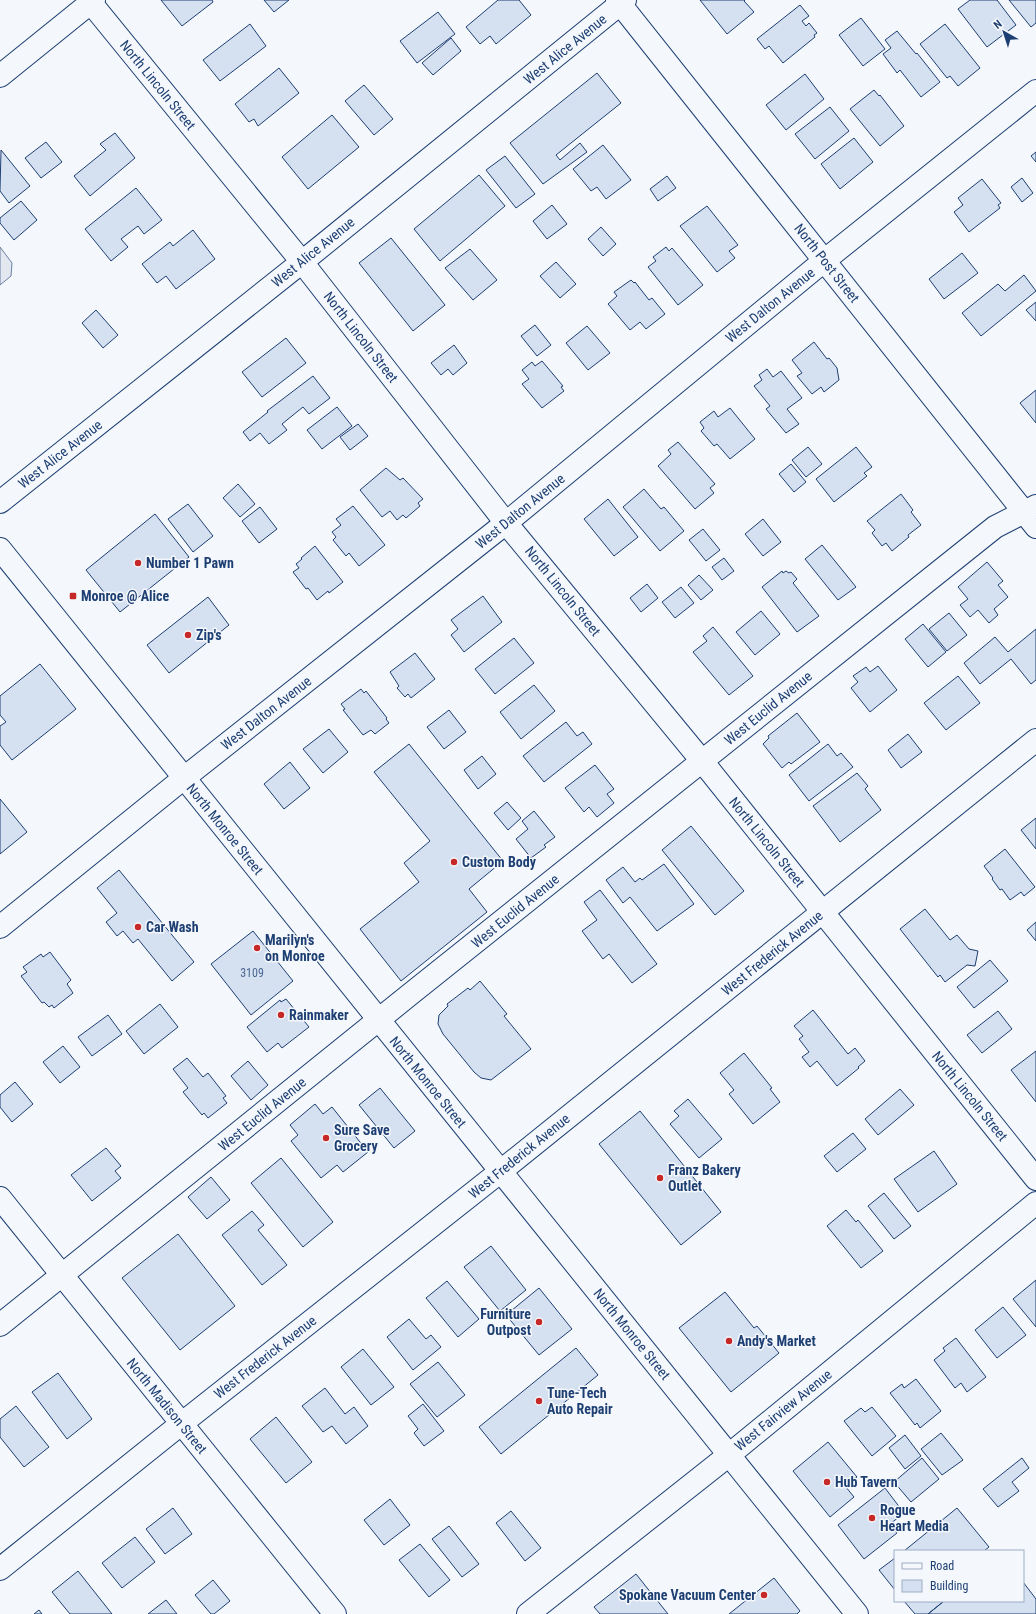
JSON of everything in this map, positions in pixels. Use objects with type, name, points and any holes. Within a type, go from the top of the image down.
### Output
[{"type":"street","name":"North Lincoln Street","points":[[92,1],[302,262],[506,523],[702,761],[1036,1179]]},
{"type":"street","points":[[0,76],[92,1]]},
{"type":"street","name":"North Post Street","points":[[621,1],[825,260],[1032,515]]},
{"type":"street","name":"West Alice Avenue","points":[[0,502],[302,262],[621,1]]},
{"type":"street","name":"West Dalton Avenue","points":[[0,927],[184,778],[506,523],[825,260],[1036,91]]},
{"type":"street","name":"West Euclid Avenue","points":[[0,1325],[378,1020],[995,527],[1032,515]]},
{"type":"street","name":"North Monroe Street","points":[[0,549],[857,1614]]},
{"type":"street","name":"West Frederick Avenue","points":[[0,1569],[501,1171],[1036,740]]},
{"type":"street","name":"North Madison Street","points":[[0,1198],[334,1614]]},
{"type":"street","name":"West Fairview Avenue","points":[[528,1614],[729,1455],[1036,1203]]},
{"type":"shaded area","points":[[0,247],[12,263],[11,276],[0,285]]},
{"type":"building","points":[[161,0],[212,0],[213,2],[182,26]]},
{"type":"building","points":[[264,0],[289,0],[274,12]]},
{"type":"building","points":[[498,0],[519,0],[531,15],[496,44],[490,36],[480,44],[466,27]]},
{"type":"building","points":[[700,0],[745,0],[744,1],[754,12],[727,34]]},
{"type":"building","points":[[970,0],[997,0],[1016,25],[987,47],[958,9]]},
{"type":"building","points":[[1009,0],[1036,0],[1036,23],[1031,27]]},
{"type":"building","points":[[800,5],[809,16],[802,21],[806,26],[809,23],[817,33],[814,35],[815,37],[783,63],[769,46],[765,49],[757,39]]},
{"type":"building","points":[[438,12],[455,34],[417,63],[400,41]]},
{"type":"building","points":[[861,18],[885,49],[863,66],[839,35]]},
{"type":"building","points":[[250,24],[266,46],[220,81],[203,60]]},
{"type":"building","points":[[945,24],[980,68],[958,86],[950,76],[947,78],[920,44]]},
{"type":"building","points":[[897,31],[940,82],[921,97],[900,70],[897,73],[883,54],[891,48],[885,40]]},
{"type":"building","points":[[451,38],[461,51],[433,75],[422,63]]},
{"type":"building","points":[[279,68],[299,93],[258,126],[254,119],[249,122],[235,104]]},
{"type":"building","points":[[597,73],[621,103],[556,155],[560,160],[580,143],[587,152],[543,184],[510,143]]},
{"type":"building","points":[[805,74],[824,99],[786,130],[766,105]]},
{"type":"building","points":[[364,85],[393,119],[374,135],[345,101]]},
{"type":"building","points":[[874,90],[879,96],[880,95],[904,126],[880,146],[850,109]]},
{"type":"building","points":[[830,107],[849,131],[815,159],[795,134]]},
{"type":"building","points":[[332,115],[359,147],[308,189],[282,157]]},
{"type":"building","points":[[115,133],[135,158],[90,196],[74,176],[106,150],[100,144]]},
{"type":"building","points":[[854,138],[873,162],[840,189],[821,164]]},
{"type":"building","points":[[46,142],[62,162],[41,178],[25,158]]},
{"type":"building","points":[[603,145],[631,180],[606,199],[597,187],[591,191],[573,169]]},
{"type":"building","points":[[1,150],[30,186],[9,203],[0,191]]},
{"type":"building","points":[[1036,152],[1036,162],[1031,156]]},
{"type":"building","points":[[505,156],[535,194],[516,208],[486,170]]},
{"type":"building","points":[[479,175],[505,206],[440,261],[414,229]]},
{"type":"building","points":[[667,176],[676,188],[658,201],[650,189]]},
{"type":"building","points":[[1022,178],[1033,193],[1022,202],[1011,187]]},
{"type":"building","points":[[982,179],[1001,203],[998,205],[1000,208],[969,232],[954,212],[963,205],[958,198]]},
{"type":"building","points":[[136,188],[162,220],[144,234],[138,226],[121,239],[128,247],[111,261],[85,229]]},
{"type":"building","points":[[21,201],[37,220],[14,240],[0,223],[0,218]]},
{"type":"building","points":[[552,205],[567,224],[547,239],[533,221]]},
{"type":"building","points":[[707,206],[738,245],[729,251],[735,258],[717,272],[680,226]]},
{"type":"building","points":[[601,227],[616,244],[603,256],[588,239]]},
{"type":"building","points":[[193,230],[215,259],[176,289],[166,276],[157,283],[142,264],[170,242],[173,246]]},
{"type":"building","points":[[391,238],[445,305],[413,331],[359,263]]},
{"type":"building","points":[[666,247],[669,251],[672,248],[703,285],[678,305],[648,267],[656,261],[653,257]]},
{"type":"building","points":[[470,249],[497,280],[473,300],[445,268]]},
{"type":"building","points":[[962,253],[978,273],[944,299],[929,279]]},
{"type":"building","points":[[556,262],[576,284],[560,298],[540,276]]},
{"type":"building","points":[[1024,275],[1036,291],[981,336],[962,313],[998,284],[1005,291]]},
{"type":"building","points":[[631,280],[634,283],[635,282],[649,300],[652,298],[665,314],[646,329],[640,322],[630,330],[608,304],[617,296],[614,292]]},
{"type":"building","points":[[1036,302],[1036,321],[1026,310]]},
{"type":"building","points":[[96,310],[118,335],[103,348],[82,323]]},
{"type":"building","points":[[535,325],[551,345],[537,356],[521,336]]},
{"type":"building","points":[[587,326],[610,353],[588,370],[566,343]]},
{"type":"building","points":[[286,338],[306,363],[262,397],[242,372]]},
{"type":"building","points":[[814,342],[827,359],[829,358],[837,368],[839,380],[824,392],[821,387],[812,394],[797,376],[802,373],[792,360]]},
{"type":"building","points":[[454,345],[467,363],[453,375],[448,369],[441,375],[431,363]]},
{"type":"building","points":[[542,361],[563,386],[561,387],[564,391],[542,408],[522,384],[529,379],[522,370],[532,362],[535,366]]},
{"type":"building","points":[[767,369],[773,377],[781,371],[802,398],[787,409],[799,424],[786,433],[766,409],[770,406],[754,386],[762,380],[759,375]]},
{"type":"building","points":[[313,376],[330,398],[309,414],[303,407],[282,424],[287,430],[269,444],[260,433],[250,441],[243,432],[268,412],[267,411]]},
{"type":"building","points":[[1036,390],[1036,423],[1020,403]]},
{"type":"building","points":[[337,407],[352,426],[322,449],[307,430]]},
{"type":"building","points":[[730,408],[755,439],[730,459],[717,444],[714,446],[701,431],[704,428],[700,422],[714,411],[718,417]]},
{"type":"building","points":[[358,424],[368,436],[350,450],[340,437]]},
{"type":"building","points":[[678,442],[715,484],[710,488],[714,493],[695,509],[658,466],[671,454],[668,450]]},
{"type":"building","points":[[808,447],[822,464],[806,477],[792,460]]},
{"type":"building","points":[[856,447],[872,467],[864,473],[867,476],[834,502],[816,479]]},
{"type":"building","points":[[791,464],[806,482],[794,492],[779,474]]},
{"type":"building","points":[[386,468],[400,480],[403,478],[423,499],[418,503],[420,506],[406,518],[403,515],[397,520],[390,511],[382,517],[360,490]]},
{"type":"building","points":[[238,484],[255,504],[240,517],[223,498]]},
{"type":"building","points":[[644,489],[661,509],[664,507],[684,531],[660,551],[623,507]]},
{"type":"building","points":[[901,494],[913,510],[911,512],[921,525],[908,535],[909,537],[892,551],[886,543],[882,546],[872,533],[875,530],[867,521]]},
{"type":"building","points":[[608,499],[638,537],[614,556],[584,519]]},
{"type":"building","points":[[188,504],[213,536],[193,552],[168,519]]},
{"type":"building","points":[[353,506],[385,545],[359,566],[349,553],[346,556],[333,540],[336,537],[332,532],[341,525],[336,519]]},
{"type":"building","points":[[260,507],[277,529],[259,543],[242,521]]},
{"type":"building","name":"Number 1 Pawn","points":[[155,514],[189,557],[120,612],[86,570]]},
{"type":"building","points":[[763,519],[781,542],[763,556],[745,534]]},
{"type":"building","points":[[703,529],[720,550],[706,561],[689,540]]},
{"type":"building","points":[[822,545],[856,587],[838,600],[805,559]]},
{"type":"building","points":[[315,546],[343,582],[317,600],[293,572],[299,568],[296,564],[302,559],[301,558]]},
{"type":"building","points":[[724,558],[734,571],[722,580],[712,567]]},
{"type":"building","points":[[987,562],[1003,581],[998,585],[1008,597],[994,609],[998,615],[989,623],[978,610],[970,617],[960,605],[968,599],[958,587]]},
{"type":"building","points":[[782,571],[783,573],[786,571],[789,573],[791,572],[797,579],[793,583],[819,616],[797,632],[762,587]]},
{"type":"building","points":[[699,575],[713,590],[701,600],[688,585]]},
{"type":"building","points":[[647,584],[658,598],[641,612],[630,598]]},
{"type":"building","points":[[681,587],[694,603],[675,618],[662,602]]},
{"type":"building","points":[[483,596],[502,622],[464,652],[451,635],[458,629],[451,620]]},
{"type":"building","name":"Zip's","points":[[208,597],[229,625],[169,673],[147,645]]},
{"type":"building","points":[[761,611],[780,634],[755,655],[736,632]]},
{"type":"building","points":[[949,613],[967,635],[947,651],[929,629]]},
{"type":"building","points":[[923,624],[946,652],[928,667],[905,639]]},
{"type":"building","points":[[713,627],[753,676],[729,695],[693,652],[707,641],[703,636]]},
{"type":"building","points":[[1036,629],[1036,680],[1031,684],[1011,659],[980,684],[964,663],[995,637],[1008,652]]},
{"type":"building","points":[[514,638],[534,663],[495,694],[475,669]]},
{"type":"building","points":[[415,653],[435,679],[411,698],[408,694],[405,697],[397,688],[399,686],[390,672]]},
{"type":"building","points":[[40,664],[76,709],[12,760],[0,745],[0,726],[6,722],[0,715],[0,696]]},
{"type":"building","points":[[878,666],[897,690],[870,712],[851,688],[858,682],[853,676],[866,667],[870,672]]},
{"type":"building","points":[[958,676],[980,703],[946,730],[924,703]]},
{"type":"building","points":[[534,685],[555,711],[521,739],[500,712]]},
{"type":"building","points":[[361,689],[364,693],[366,691],[387,718],[386,719],[389,723],[375,734],[371,730],[363,735],[343,710],[345,709],[341,704]]},
{"type":"building","points":[[449,710],[466,732],[444,749],[427,727]]},
{"type":"building","points":[[797,713],[820,742],[791,764],[789,762],[782,768],[763,744],[769,738],[768,736]]},
{"type":"building","points":[[566,722],[577,736],[583,732],[592,744],[544,782],[523,756]]},
{"type":"building","points":[[329,729],[348,752],[323,773],[303,749]]},
{"type":"building","points":[[908,734],[922,752],[901,768],[888,750]]},
{"type":"building","name":"Custom Body","points":[[409,744],[503,861],[469,889],[487,912],[401,981],[360,929],[419,882],[404,863],[430,841],[374,772]]},
{"type":"building","points":[[828,744],[837,756],[841,753],[853,767],[809,801],[789,775]]},
{"type":"building","points":[[482,756],[496,774],[478,789],[464,770]]},
{"type":"building","points":[[290,762],[310,788],[284,809],[264,784]]},
{"type":"building","points":[[595,765],[614,789],[607,794],[614,803],[597,817],[589,807],[584,812],[565,788]]},
{"type":"building","points":[[857,773],[868,786],[865,789],[881,810],[840,842],[813,806]]},
{"type":"building","points":[[0,799],[27,832],[0,854]]},
{"type":"building","points":[[507,802],[521,818],[508,830],[494,813]]},
{"type":"building","points":[[534,811],[555,837],[544,845],[546,847],[531,858],[516,839],[528,829],[522,821]]},
{"type":"building","points":[[1036,818],[1036,849],[1021,830]]},
{"type":"building","points":[[691,826],[744,891],[715,915],[662,850]]},
{"type":"building","points":[[1005,849],[1035,887],[1024,896],[1021,892],[1010,900],[1002,889],[1000,890],[984,866]]},
{"type":"building","points":[[664,864],[694,904],[657,931],[630,897],[623,903],[606,880],[623,867],[635,882],[640,878],[642,880]]},
{"type":"building","name":"Car Wash","points":[[119,870],[194,962],[172,981],[138,939],[133,943],[123,931],[117,936],[106,922],[117,913],[97,888]]},
{"type":"building","points":[[600,890],[657,964],[632,983],[609,954],[603,959],[582,931],[597,920],[584,902]]},
{"type":"building","points":[[925,909],[950,940],[957,935],[969,949],[978,951],[975,966],[967,965],[945,982],[940,975],[938,977],[900,929]]},
{"type":"building","points":[[1036,922],[1036,941],[1027,930]]},
{"type":"building","points":[[253,931],[293,981],[251,1015],[211,964]]},
{"type":"building","points":[[50,952],[71,980],[67,984],[73,993],[54,1008],[52,1005],[49,1007],[44,1002],[42,1003],[21,976],[27,972],[23,967],[41,954],[43,957]]},
{"type":"building","points":[[990,960],[1008,981],[974,1008],[957,987]]},
{"type":"building","points":[[480,981],[507,1014],[504,1016],[531,1049],[491,1080],[481,1078],[474,1072],[443,1034],[438,1024],[439,1015],[448,1006],[447,1004],[468,988],[470,990]]},
{"type":"building","name":"Rainmaker","points":[[286,999],[309,1027],[282,1048],[278,1043],[267,1052],[247,1027],[280,1000],[281,1002]]},
{"type":"building","points":[[160,1004],[178,1027],[144,1054],[126,1031]]},
{"type":"building","points":[[813,1010],[848,1054],[855,1048],[865,1061],[858,1067],[859,1068],[837,1086],[817,1061],[810,1067],[802,1057],[809,1052],[799,1039],[803,1036],[794,1026]]},
{"type":"building","points":[[998,1011],[1012,1029],[982,1053],[967,1035]]},
{"type":"building","points":[[108,1015],[122,1034],[92,1056],[78,1037]]},
{"type":"building","points":[[63,1046],[80,1067],[60,1083],[43,1062]]},
{"type":"building","points":[[1036,1051],[1036,1102],[1011,1070]]},
{"type":"building","points":[[744,1053],[772,1088],[770,1089],[780,1102],[753,1124],[729,1094],[734,1090],[720,1073]]},
{"type":"building","points":[[187,1058],[203,1077],[208,1073],[226,1096],[223,1098],[227,1103],[208,1118],[204,1113],[202,1115],[183,1092],[188,1088],[173,1069]]},
{"type":"building","points":[[248,1061],[268,1085],[251,1100],[231,1076]]},
{"type":"building","points":[[15,1082],[33,1104],[12,1122],[0,1107],[0,1095]]},
{"type":"building","points":[[380,1088],[415,1131],[394,1148],[359,1105]]},
{"type":"building","points":[[900,1089],[914,1105],[878,1135],[865,1119]]},
{"type":"building","points":[[688,1099],[722,1139],[699,1158],[670,1124],[679,1116],[674,1111]]},
{"type":"building","name":"Sure Save Grocery","points":[[315,1104],[323,1114],[332,1107],[368,1152],[343,1172],[337,1165],[321,1178],[291,1141],[298,1135],[290,1125]]},
{"type":"building","name":"Franz Bakery Outlet","points":[[640,1111],[721,1212],[681,1245],[599,1144]]},
{"type":"building","points":[[853,1133],[866,1149],[837,1172],[824,1156]]},
{"type":"building","points":[[106,1148],[121,1166],[115,1171],[121,1178],[92,1201],[71,1175]]},
{"type":"building","points":[[934,1151],[957,1184],[918,1212],[894,1179]]},
{"type":"building","points":[[281,1158],[333,1222],[303,1247],[251,1183]]},
{"type":"building","points":[[211,1177],[230,1200],[207,1219],[188,1197]]},
{"type":"building","points":[[884,1193],[911,1226],[894,1239],[868,1206]]},
{"type":"building","points":[[846,1210],[856,1222],[858,1220],[883,1251],[861,1268],[827,1226]]},
{"type":"building","points":[[252,1211],[264,1225],[258,1230],[287,1265],[262,1285],[222,1235]]},
{"type":"building","points":[[178,1234],[235,1306],[180,1350],[122,1278]]},
{"type":"building","points":[[491,1246],[526,1290],[500,1311],[464,1267]]},
{"type":"building","points":[[1036,1280],[1036,1327],[1013,1299]]},
{"type":"building","points":[[447,1281],[479,1319],[458,1337],[426,1298]]},
{"type":"building","name":"Furniture Outpost","points":[[539,1288],[572,1329],[539,1355],[506,1315]]},
{"type":"building","name":"Andy's Market","points":[[725,1292],[754,1328],[757,1326],[779,1353],[731,1392],[679,1328]]},
{"type":"building","points":[[1003,1307],[1026,1335],[997,1358],[975,1330]]},
{"type":"building","points":[[409,1319],[426,1339],[431,1335],[441,1347],[413,1370],[387,1337]]},
{"type":"building","points":[[956,1338],[986,1377],[967,1392],[961,1383],[955,1388],[934,1360],[945,1351],[943,1348]]},
{"type":"building","name":"Tune-Tech Auto Repair","points":[[576,1348],[598,1375],[501,1454],[479,1427]]},
{"type":"building","points":[[363,1349],[394,1387],[371,1405],[341,1367]]},
{"type":"building","points":[[438,1362],[465,1395],[437,1417],[410,1384]]},
{"type":"building","points":[[58,1373],[92,1419],[67,1439],[32,1392]]},
{"type":"building","points":[[916,1379],[941,1411],[920,1428],[917,1423],[915,1425],[890,1393],[902,1384],[904,1388]]},
{"type":"building","points":[[325,1388],[345,1414],[354,1407],[368,1426],[346,1444],[332,1426],[323,1432],[302,1406]]},
{"type":"building","points":[[423,1404],[444,1431],[424,1446],[414,1433],[418,1429],[408,1416]]},
{"type":"building","points":[[16,1406],[49,1447],[24,1467],[0,1437],[0,1419]]},
{"type":"building","points":[[872,1407],[896,1436],[872,1456],[844,1421],[861,1408],[865,1412]]},
{"type":"building","points":[[276,1417],[312,1462],[286,1483],[250,1439]]},
{"type":"building","points":[[941,1433],[963,1460],[942,1475],[921,1449]]},
{"type":"building","points":[[905,1435],[921,1456],[905,1469],[889,1448]]},
{"type":"building","name":"Hub Tavern","points":[[828,1442],[857,1477],[845,1486],[854,1497],[830,1517],[793,1471]]},
{"type":"building","points":[[922,1458],[939,1479],[911,1502],[894,1482]]},
{"type":"building","points":[[1022,1458],[1029,1468],[1012,1482],[1019,1491],[998,1507],[983,1489]]},
{"type":"building","name":"Rogue Heart Media","points":[[885,1488],[904,1513],[890,1524],[897,1533],[864,1559],[838,1525]]},
{"type":"building","points":[[390,1499],[410,1525],[384,1545],[364,1520]]},
{"type":"building","points":[[173,1508],[192,1534],[165,1554],[146,1529]]},
{"type":"building","points":[[957,1508],[989,1547],[985,1550],[905,1550]]},
{"type":"building","points":[[511,1511],[541,1548],[525,1561],[496,1523]]},
{"type":"building","points":[[449,1526],[479,1564],[462,1577],[432,1539]]},
{"type":"building","points":[[135,1537],[155,1562],[122,1588],[102,1563]]},
{"type":"building","points":[[420,1544],[450,1580],[429,1597],[399,1560]]},
{"type":"building","points":[[894,1559],[894,1589],[879,1570]]},
{"type":"building","points":[[78,1571],[112,1614],[70,1614],[52,1592]]},
{"type":"building","points":[[636,1574],[668,1614],[600,1614],[594,1607]]},
{"type":"building","points":[[774,1578],[800,1611],[797,1614],[729,1614]]},
{"type":"building","points":[[213,1580],[230,1601],[214,1614],[211,1614],[195,1595]]},
{"type":"building","points":[[1024,1583],[1036,1599],[1036,1614],[928,1614],[943,1602],[1024,1602]]},
{"type":"building","points":[[166,1600],[177,1614],[148,1614]]},
{"type":"building","points":[[905,1602],[943,1602],[928,1614],[915,1614]]},
{"type":"building","points":[[39,1610],[42,1614],[34,1614]]},
{"type":"place","name":"Number 1 Pawn","points":[[138,563]]},
{"type":"place","name":"Monroe @ Alice","points":[[73,596]]},
{"type":"place","name":"Zip's","points":[[188,635]]},
{"type":"place","name":"Custom Body","points":[[454,862]]},
{"type":"place","name":"Car Wash","points":[[138,927]]},
{"type":"place","name":"Marilyn's on Monroe","points":[[257,948]]},
{"type":"place","name":"Rainmaker","points":[[281,1015]]},
{"type":"place","name":"Sure Save Grocery","points":[[326,1138]]},
{"type":"place","name":"Franz Bakery Outlet","points":[[660,1178]]},
{"type":"place","name":"Furniture Outpost","points":[[539,1322]]},
{"type":"place","name":"Andy's Market","points":[[729,1341]]},
{"type":"place","name":"Tune-Tech Auto Repair","points":[[539,1401]]},
{"type":"place","name":"Hub Tavern","points":[[827,1482]]},
{"type":"place","name":"Rogue Heart Media","points":[[872,1518]]},
{"type":"place","name":"Spokane Vacuum Center","points":[[764,1595]]}]
